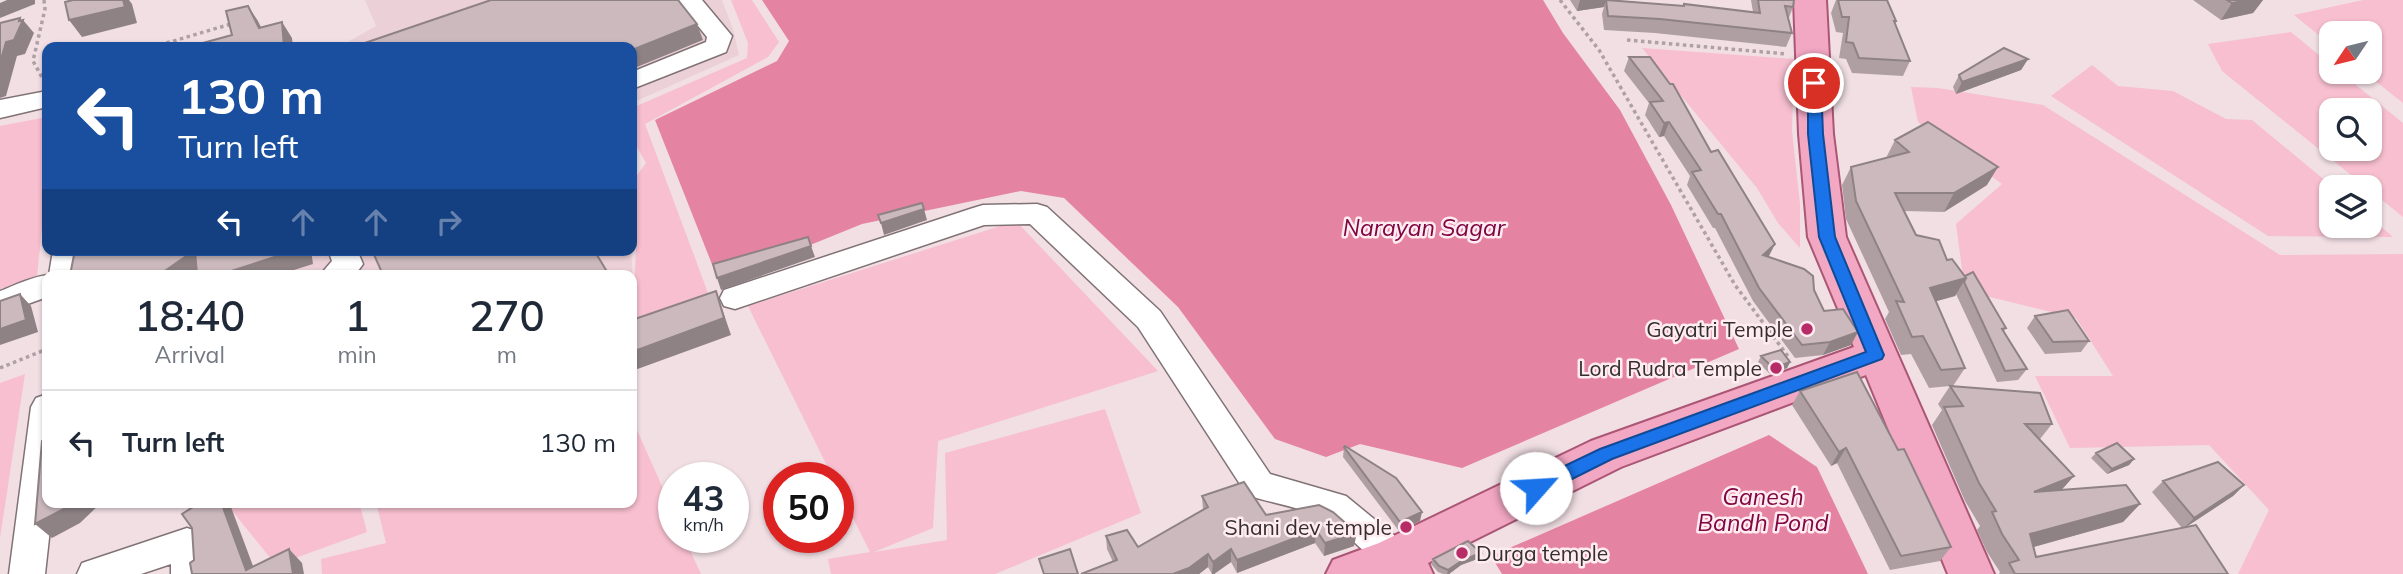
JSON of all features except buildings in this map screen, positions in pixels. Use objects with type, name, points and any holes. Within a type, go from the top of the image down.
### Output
[{"type":"main road","points":[[1810,0],[1816,134],[1827,237],[1971,574]]},
{"type":"main road","points":[[1349,574],[1403,565],[1606,454],[1876,355]]},
{"type":"street","points":[[637,79],[717,47],[720,36],[689,0]]},
{"type":"street","points":[[0,109],[42,100]]},
{"type":"street","points":[[735,298],[983,215],[1037,214],[1149,319],[1259,485],[1334,506],[1403,565]]},
{"type":"street","points":[[341,270],[348,264],[345,256]]},
{"type":"street","points":[[0,303],[42,287]]},
{"type":"street","points":[[27,574],[42,449]]},
{"type":"street","points":[[95,574],[187,543],[189,574]]},
{"type":"path","points":[[42,76],[33,61],[45,9],[44,0]]},
{"type":"path","points":[[1560,0],[1599,50],[1735,285],[1806,380]]},
{"type":"path","points":[[170,42],[237,22]]},
{"type":"path","points":[[1627,40],[1814,58]]},
{"type":"path","points":[[0,368],[42,351]]},
{"type":"shaded area","points":[[365,0],[722,0],[739,55],[637,101],[637,42],[348,42],[376,26]]},
{"type":"shaded area","points":[[731,0],[752,0],[779,42],[768,57],[645,124],[711,301],[637,329],[637,175],[646,163],[637,147],[637,106],[747,58],[748,43]]},
{"type":"shaded area","points":[[2363,0],[2403,0],[2403,103],[2379,84],[2382,84],[2382,21],[2319,21],[2319,35],[2294,15]]},
{"type":"shaded area","points":[[2291,32],[2319,55],[2319,84],[2355,84],[2372,98],[2319,98],[2319,149],[2222,71],[2208,44]]},
{"type":"shaded area","points":[[1642,48],[1794,59],[1792,131],[1800,204],[1800,248],[1778,223],[1757,188]]},
{"type":"shaded area","points":[[2092,65],[2118,86],[2173,91],[2226,119],[2252,120],[2319,175],[2319,236],[2268,236],[2051,96]]},
{"type":"shaded area","points":[[1911,87],[1938,88],[2043,105],[2280,255],[2403,254],[2403,574],[2238,574],[2269,510],[2209,445],[2070,448],[2035,376],[2113,376],[2076,318],[1965,291],[1956,224],[2002,184],[1918,122]]},
{"type":"shaded area","points":[[2382,106],[2403,123],[2403,217],[2382,200],[2382,175],[2351,175],[2334,161],[2382,161]]},
{"type":"shaded area","points":[[42,118],[42,228],[37,276],[0,289],[0,126]]},
{"type":"shaded area","points":[[1016,221],[1158,371],[938,441],[933,528],[874,552],[947,540],[945,453],[1105,409],[1141,513],[995,574],[831,574],[828,559],[870,552],[854,520],[854,462],[825,462],[748,306]]},
{"type":"shaded area","points":[[2382,227],[2393,237],[2382,237]]},
{"type":"shaded area","points":[[266,256],[631,256],[632,270],[224,270]]},
{"type":"shaded area","points":[[25,374],[0,538],[0,383]]},
{"type":"shaded area","points":[[637,430],[658,477],[658,553],[691,553],[701,574],[322,574],[321,559],[386,543],[377,508],[637,508]]},
{"type":"shaded area","points":[[230,508],[361,508],[367,532],[276,565]]},
{"type":"water","name":"Narayan Sagar","points":[[762,0],[1543,0],[1563,33],[1620,110],[1671,205],[1739,349],[1462,468],[1360,444],[1326,457],[1275,439],[1178,307],[1064,198],[1021,191],[862,224],[719,282],[655,120],[777,61],[789,41]]},
{"type":"water","name":"Ganesh Bandh Pond","points":[[1769,435],[1817,467],[1868,574],[1502,574],[1491,556]]},
{"type":"place","name":"Gayatri Temple","points":[[1807,329]]},
{"type":"place","name":"Lord Rudra Temple","points":[[1776,368]]},
{"type":"place","name":"Shani dev temple","points":[[1406,527]]},
{"type":"place","name":"Durga temple","points":[[1462,553]]},
{"type":"route","points":[[1536,488],[1606,454],[1876,355],[1827,237],[1820,187],[1814,83]]}]
